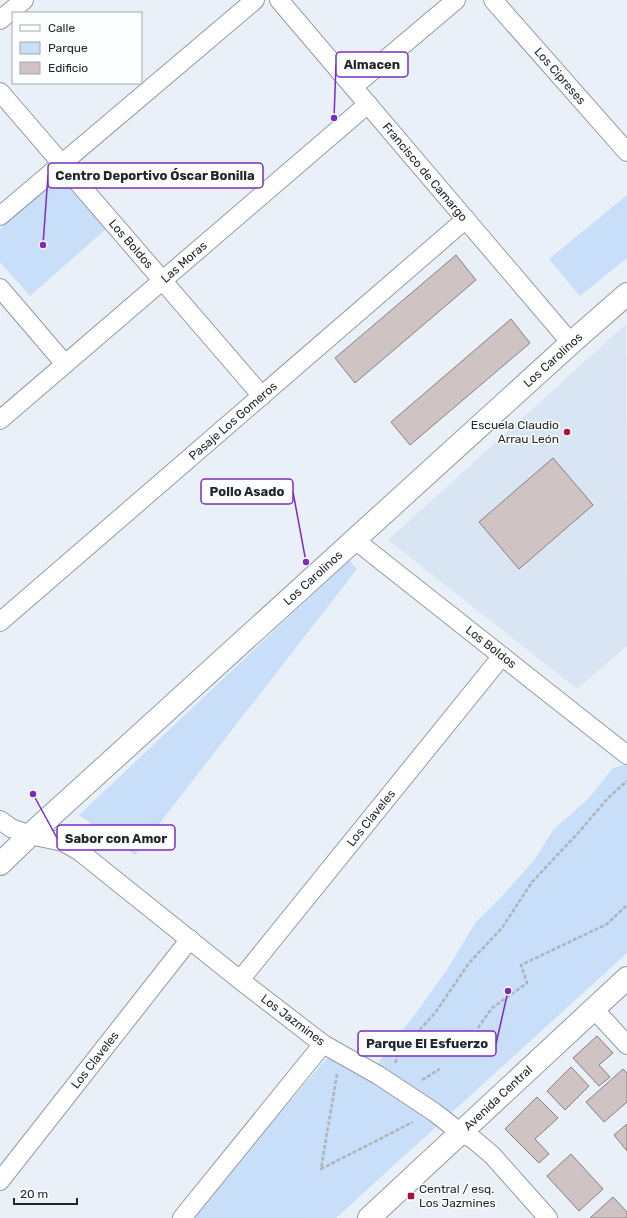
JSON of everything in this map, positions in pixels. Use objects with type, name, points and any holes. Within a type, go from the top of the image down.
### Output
[{"type":"street","points":[[0,20],[24,0]]},
{"type":"street","points":[[0,216],[255,0]]},
{"type":"street","name":"Francisco de Camargo","points":[[279,0],[571,343]]},
{"type":"street","points":[[353,87],[456,0]]},
{"type":"street","name":"Los Cipreses","points":[[493,0],[627,152]]},
{"type":"street","name":"Los Boldos","points":[[0,92],[262,396]]},
{"type":"street","name":"Las Moras","points":[[0,420],[368,104]]},
{"type":"street","name":"Pasaje Los Gomeros","points":[[4,612],[262,396],[466,219]]},
{"type":"street","points":[[0,288],[65,364]]},
{"type":"street","name":"Los Carolinos","points":[[0,864],[30,835],[571,343],[625,299]]},
{"type":"street","name":"Los Boldos","points":[[355,540],[627,755]]},
{"type":"street","name":"Los Claveles","points":[[240,980],[502,656]]},
{"type":"street","name":"Los Jazmines","points":[[0,820],[11,828],[30,835],[63,842],[79,851],[240,980],[323,1044],[388,1081],[434,1112],[461,1133],[473,1139],[492,1155],[548,1218]]},
{"type":"street","name":"Los Claveles","points":[[0,1181],[190,939]]},
{"type":"street","name":"Avenida Central","points":[[369,1218],[627,978]]},
{"type":"street","points":[[594,1009],[627,1045]]},
{"type":"street","points":[[182,1218],[323,1044]]},
{"type":"path","points":[[388,1081],[399,1052],[435,1013],[469,963],[502,928],[532,882],[579,832],[608,798],[627,781]]},
{"type":"path","points":[[478,1028],[492,1008],[527,983],[521,965],[607,924],[627,905]]},
{"type":"path","points":[[341,1054],[321,1169],[434,1112]]},
{"type":"shaded area","name":"Escuela Claudio Arrau León","points":[[626,324],[627,646],[577,689],[388,540]]},
{"type":"green space","points":[[59,176],[106,229],[30,296],[0,262],[0,229]]},
{"type":"green space","points":[[627,195],[627,258],[580,296],[549,259]]},
{"type":"green space","points":[[349,560],[357,569],[135,855],[79,815]]},
{"type":"green space","points":[[627,764],[627,953],[336,1218],[190,1218],[327,1058],[369,1077],[389,1047],[417,1012],[446,971],[476,922],[507,891],[535,859],[553,830],[588,799],[613,768]]},
{"type":"building","points":[[456,255],[476,280],[355,383],[335,358]]},
{"type":"building","points":[[511,319],[530,343],[410,445],[391,422]]},
{"type":"building","points":[[553,458],[593,505],[519,569],[479,522]]},
{"type":"building","points":[[597,1036],[613,1053],[599,1065],[610,1077],[599,1086],[573,1058]]},
{"type":"building","points":[[571,1067],[589,1086],[565,1110],[547,1091]]},
{"type":"building","points":[[623,1069],[627,1073],[627,1102],[604,1122],[586,1102]]},
{"type":"building","points":[[537,1097],[558,1118],[535,1139],[549,1154],[539,1163],[505,1129]]},
{"type":"building","points":[[627,1124],[627,1151],[614,1135]]},
{"type":"building","points":[[571,1154],[603,1189],[579,1211],[547,1176]]},
{"type":"building","points":[[613,1197],[627,1212],[627,1218],[590,1218]]},
{"type":"place","name":"Almacen","points":[[334,118]]},
{"type":"place","name":"Centro Deportivo Óscar Bonilla","points":[[43,245]]},
{"type":"place","name":"Escuela Claudio Arrau León","points":[[567,432]]},
{"type":"place","name":"Pollo Asado","points":[[306,562]]},
{"type":"place","name":"Sabor con Amor","points":[[33,794]]},
{"type":"place","name":"Parque El Esfuerzo","points":[[508,991]]},
{"type":"place","name":"Central / esq. Los Jazmines","points":[[411,1196]]}]
